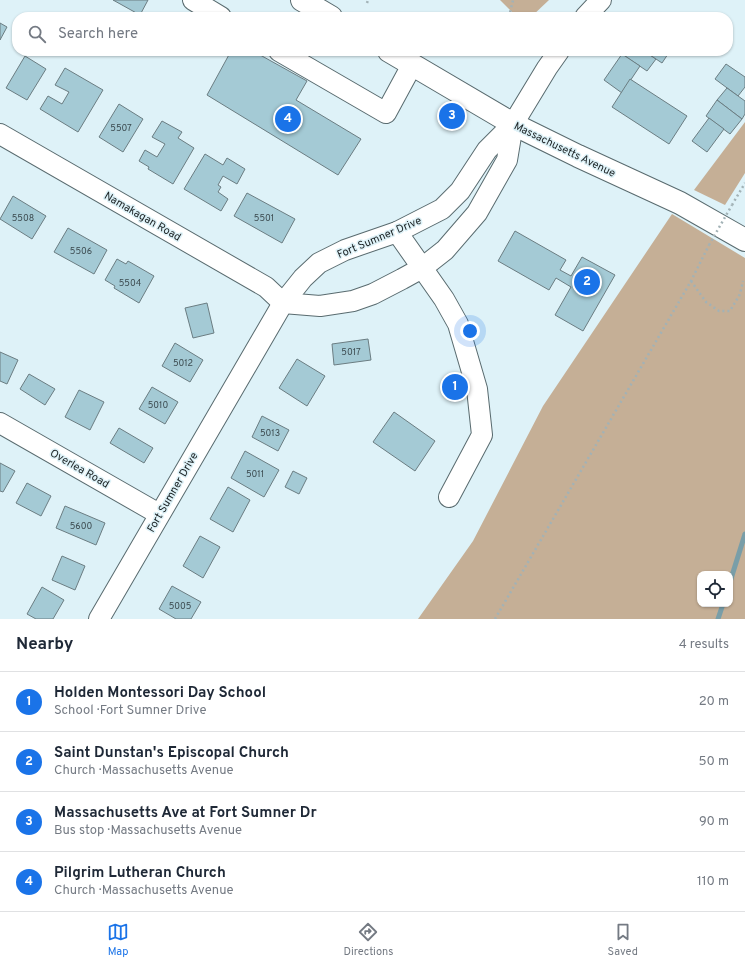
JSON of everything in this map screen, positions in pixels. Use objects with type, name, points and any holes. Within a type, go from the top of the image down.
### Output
[{"type":"main road","points":[[302,0],[322,12]]},
{"type":"main road","name":"Massachusetts Avenue","points":[[397,56],[513,124],[680,203],[745,240]]},
{"type":"street","points":[[193,0],[213,12]]},
{"type":"street","points":[[590,12],[601,0]]},
{"type":"street","points":[[288,56],[386,113],[412,65]]},
{"type":"street","points":[[283,303],[320,306],[353,302],[373,294],[422,268],[445,250],[478,212],[507,160],[513,124],[555,56]]},
{"type":"street","name":"Fort Sumner Drive","points":[[99,619],[283,303],[303,278],[319,263],[345,250],[397,232],[442,209],[460,191],[487,150],[513,124]]},
{"type":"street","name":"Namakagan Road","points":[[0,134],[266,287],[283,303]]},
{"type":"street","points":[[397,232],[444,300],[458,324],[477,389],[482,435],[449,497]]},
{"type":"street","name":"Overlea Road","points":[[0,423],[159,514]]},
{"type":"path","points":[[510,12],[513,0]]},
{"type":"path","points":[[495,619],[691,281],[709,245],[745,183]]},
{"type":"path","points":[[691,281],[706,302],[719,312],[730,311],[740,294],[743,281]]},
{"type":"shaded area","points":[[500,0],[549,0],[536,12],[512,12]]},
{"type":"shaded area","points":[[745,122],[745,173],[725,205],[694,190]]},
{"type":"shaded area","points":[[672,214],[745,258],[745,619],[418,619],[473,541],[543,406]]},
{"type":"building","points":[[113,0],[148,0],[142,12],[135,12]]},
{"type":"building","points":[[0,23],[7,27],[0,40]]},
{"type":"building","points":[[25,56],[46,69],[27,100],[6,88]]},
{"type":"building","points":[[228,56],[262,56],[307,81],[296,100],[361,139],[338,175],[207,95]]},
{"type":"building","points":[[621,56],[625,56],[640,66],[622,93],[604,80]]},
{"type":"building","points":[[625,56],[652,56],[656,59],[647,71]]},
{"type":"building","points":[[652,56],[667,56],[662,63]]},
{"type":"building","points":[[726,64],[745,77],[745,87],[738,96],[715,79]]},
{"type":"building","points":[[65,68],[103,90],[78,132],[40,109],[48,96],[62,104],[69,92],[55,85]]},
{"type":"building","points":[[630,79],[687,116],[669,144],[612,107]]},
{"type":"building","points":[[727,88],[745,101],[745,114],[742,119],[717,100]]},
{"type":"building","points":[[717,100],[742,119],[730,134],[706,116]]},
{"type":"building","points":[[119,104],[143,119],[123,152],[99,137]]},
{"type":"building","points":[[709,118],[724,129],[707,152],[692,141]]},
{"type":"building","points":[[162,121],[182,132],[178,138],[194,148],[173,184],[148,169],[149,167],[139,161],[145,150],[157,157],[165,144],[152,137]]},
{"type":"building","points":[[205,154],[223,165],[227,158],[245,169],[237,184],[223,176],[218,185],[221,187],[218,192],[228,199],[221,211],[184,189]]},
{"type":"building","points":[[247,193],[295,219],[282,243],[234,216]]},
{"type":"building","points":[[13,196],[46,216],[32,239],[0,219]]},
{"type":"building","points":[[68,228],[107,250],[94,274],[54,252]]},
{"type":"building","points":[[515,231],[566,260],[560,270],[571,276],[582,257],[615,275],[583,331],[555,315],[571,287],[556,278],[549,290],[498,261]]},
{"type":"building","points":[[117,259],[126,264],[128,261],[154,276],[139,303],[114,288],[115,286],[105,280]]},
{"type":"building","points":[[207,303],[214,333],[193,338],[185,308]]},
{"type":"building","points":[[368,339],[371,360],[334,365],[332,344]]},
{"type":"building","points":[[175,343],[203,360],[190,382],[162,366]]},
{"type":"building","points":[[0,352],[18,360],[7,384],[0,381]]},
{"type":"building","points":[[297,359],[325,376],[307,406],[279,388]]},
{"type":"building","points":[[29,374],[55,389],[45,405],[20,389]]},
{"type":"building","points":[[152,387],[178,402],[165,424],[139,409]]},
{"type":"building","points":[[79,390],[104,402],[90,430],[65,417]]},
{"type":"building","points":[[394,412],[435,441],[415,471],[373,442]]},
{"type":"building","points":[[262,416],[289,430],[278,451],[252,437]]},
{"type":"building","points":[[119,428],[153,448],[144,463],[110,443]]},
{"type":"building","points":[[245,451],[279,470],[264,497],[231,478]]},
{"type":"building","points":[[0,463],[15,471],[3,492],[0,491]]},
{"type":"building","points":[[293,471],[307,478],[299,494],[285,487]]},
{"type":"building","points":[[27,483],[51,496],[41,516],[16,503]]},
{"type":"building","points":[[228,487],[250,500],[233,532],[210,519]]},
{"type":"building","points":[[65,506],[105,523],[96,545],[56,528]]},
{"type":"building","points":[[200,536],[220,547],[203,578],[183,566]]},
{"type":"building","points":[[62,556],[85,566],[75,590],[52,580]]},
{"type":"building","points":[[172,586],[201,602],[191,619],[176,619],[159,609]]},
{"type":"building","points":[[42,587],[64,600],[53,619],[36,619],[27,614]]},
{"type":"waterway","points":[[733,572],[745,534]]},
{"type":"waterway","points":[[718,619],[722,607]]},
{"type":"place","name":"Massachusetts Ave at Fort Sumner Dr","points":[[452,116]]},
{"type":"place","name":"Pilgrim Lutheran Church","points":[[288,119]]},
{"type":"place","name":"Saint Dunstan's Episcopal Church","points":[[587,282]]},
{"type":"place","name":"Holden Montessori Day School","points":[[455,387]]}]
